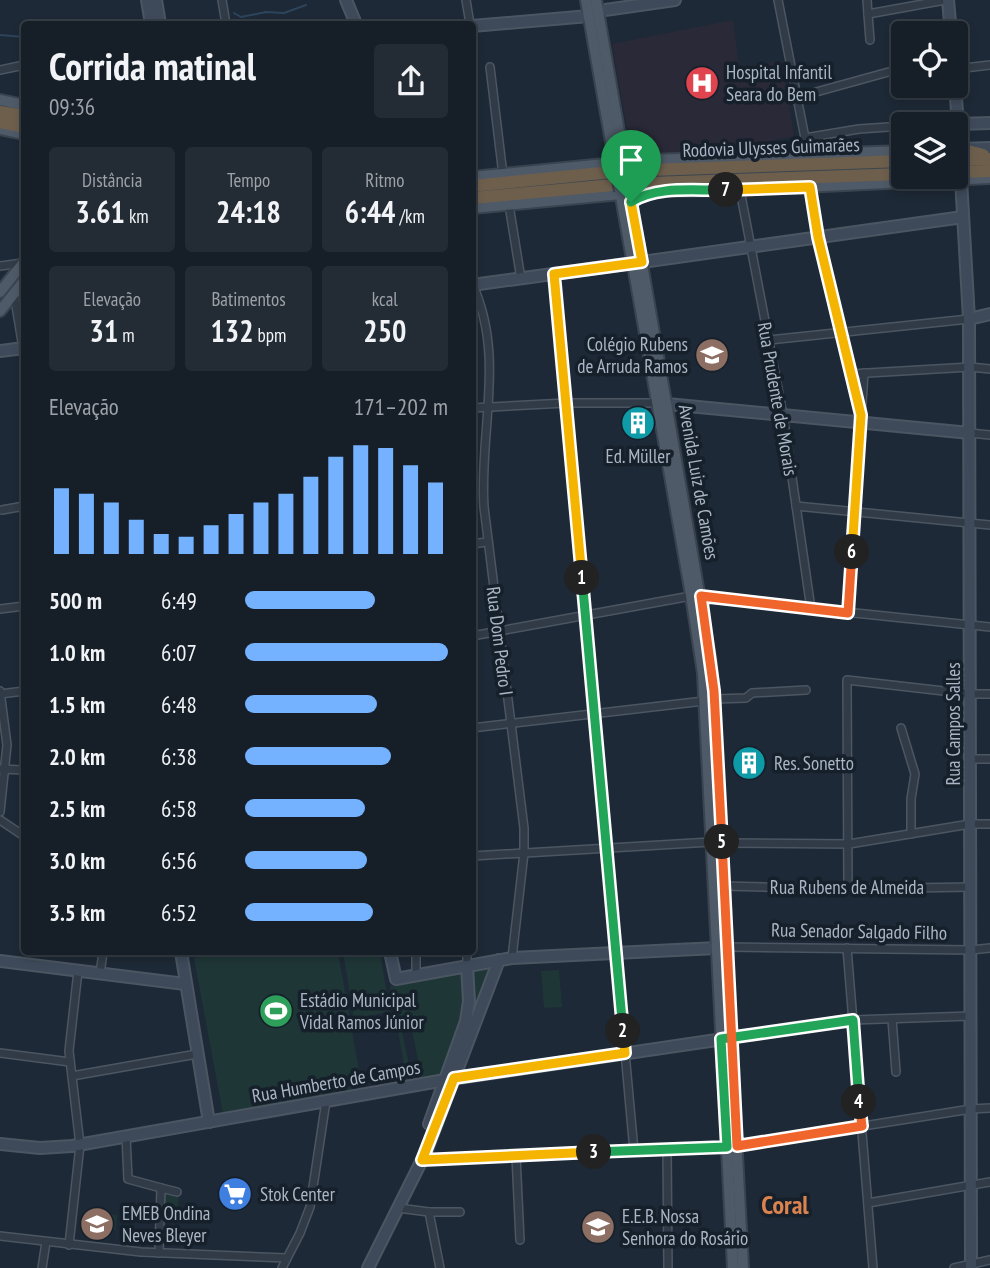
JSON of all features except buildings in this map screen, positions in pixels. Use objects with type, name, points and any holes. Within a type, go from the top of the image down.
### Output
[{"type":"highway","points":[[0,112],[21,116]]},
{"type":"highway","points":[[0,122],[21,126]]},
{"type":"highway","points":[[968,154],[990,158]]},
{"type":"highway","name":"Rodovia Ulysses Guimarães","points":[[476,186],[622,171],[891,162]]},
{"type":"highway","points":[[968,174],[990,171]]},
{"type":"highway","name":"Rodovia Ulysses Guimarães","points":[[476,198],[623,184],[891,175]]},
{"type":"main road","name":"Avenida Luiz de Camões","points":[[586,0],[594,11],[604,49],[623,192],[696,596],[709,700],[732,1146],[743,1268]]},
{"type":"main road","name":"Avenida Luiz de Camões","points":[[594,11],[619,159]]},
{"type":"main road","points":[[594,11],[601,47],[604,49]]},
{"type":"main road","points":[[0,100],[21,104]]},
{"type":"main road","points":[[0,130],[21,134]]},
{"type":"main road","points":[[476,177],[605,164],[619,159],[891,151]]},
{"type":"main road","points":[[968,177],[990,178]]},
{"type":"main road","points":[[631,202],[642,195],[659,191],[891,183]]},
{"type":"main road","name":"Avenida Luiz de Camões","points":[[623,192],[631,202],[637,263]]},
{"type":"main road","points":[[476,208],[623,192]]},
{"type":"main road","points":[[0,292],[21,266]]},
{"type":"main road","points":[[0,311],[21,285]]},
{"type":"main road","name":"Avenida Luiz de Camões","points":[[717,842],[724,886],[722,947]]},
{"type":"main road","name":"Avenida Luiz de Camões","points":[[732,1146],[733,1268]]},
{"type":"street","points":[[147,0],[150,21]]},
{"type":"street","points":[[156,0],[160,21]]},
{"type":"street","points":[[222,0],[226,21]]},
{"type":"street","points":[[346,0],[355,21]]},
{"type":"street","points":[[466,0],[470,21]]},
{"type":"street","points":[[476,24],[675,0]]},
{"type":"street","points":[[778,0],[805,138],[891,127]]},
{"type":"street","points":[[867,0],[870,40]]},
{"type":"street","points":[[868,14],[947,0],[950,21]]},
{"type":"street","points":[[968,68],[990,65]]},
{"type":"street","points":[[0,70],[21,66]]},
{"type":"street","points":[[490,67],[503,175]]},
{"type":"street","points":[[798,97],[891,71]]},
{"type":"street","points":[[968,124],[990,123]]},
{"type":"street","points":[[968,151],[990,148]]},
{"type":"street","points":[[810,187],[818,237],[861,419]]},
{"type":"street","name":"Rua Campos Salles","points":[[960,189],[970,319],[971,1266]]},
{"type":"street","name":"Rua Prudente de Morais","points":[[740,190],[783,415],[811,609]]},
{"type":"street","points":[[509,205],[521,279]]},
{"type":"street","points":[[476,285],[963,217]]},
{"type":"street","points":[[0,266],[21,262]]},
{"type":"street","points":[[554,274],[634,1151]]},
{"type":"street","name":"Rua Dom Pedro I","points":[[476,293],[489,338],[489,407],[483,489],[487,542],[524,828],[524,853],[512,958]]},
{"type":"street","points":[[14,294],[21,333]]},
{"type":"street","points":[[769,340],[970,319],[990,314]]},
{"type":"street","points":[[0,351],[21,350]]},
{"type":"street","points":[[851,374],[970,367],[990,369]]},
{"type":"street","points":[[848,613],[864,373]]},
{"type":"street","points":[[476,408],[566,403],[662,404],[861,419],[990,436]]},
{"type":"street","points":[[796,506],[990,525]]},
{"type":"street","points":[[2,510],[21,507]]},
{"type":"street","points":[[476,543],[487,542]]},
{"type":"street","points":[[476,635],[696,596],[990,627]]},
{"type":"street","points":[[0,610],[21,606]]},
{"type":"street","points":[[848,888],[847,680],[990,694]]},
{"type":"street","points":[[476,727],[709,700],[747,698],[752,693],[806,690]]},
{"type":"street","points":[[0,812],[7,733],[0,693],[21,691]]},
{"type":"street","points":[[901,728],[915,774],[911,799],[911,834]]},
{"type":"street","points":[[970,759],[990,759]]},
{"type":"street","points":[[3,769],[21,770]]},
{"type":"street","points":[[0,820],[21,834]]},
{"type":"street","points":[[476,856],[717,842],[849,844],[970,824],[990,824]]},
{"type":"street","name":"Rua Rubens de Almeida","points":[[724,886],[971,887]]},
{"type":"street","name":"Rua Senador Salgado Filho","points":[[416,975],[512,958],[722,947],[990,948]]},
{"type":"street","points":[[847,948],[873,1268]]},
{"type":"street","points":[[100,974],[103,955]]},
{"type":"street","points":[[181,955],[209,1122]]},
{"type":"street","points":[[391,955],[396,979],[416,975],[416,955]]},
{"type":"street","points":[[368,1268],[422,1160],[449,1079],[468,1014],[467,955]]},
{"type":"street","points":[[359,1268],[416,1157],[499,960]]},
{"type":"street","points":[[0,961],[184,984]]},
{"type":"street","points":[[69,1245],[80,1145],[69,1042],[78,971]]},
{"type":"street","name":"Rua Humberto de Campos","points":[[0,1144],[40,1148],[80,1145],[449,1079],[853,1020],[971,1016]]},
{"type":"street","points":[[892,1018],[896,1072]]},
{"type":"street","points":[[0,1053],[70,1062]]},
{"type":"street","points":[[72,1076],[197,1054]]},
{"type":"street","points":[[282,1268],[310,1207],[327,1101]]},
{"type":"street","points":[[422,1160],[732,1146],[990,1108]]},
{"type":"street","points":[[126,1136],[128,1179],[177,1192]]},
{"type":"street","points":[[667,1149],[668,1268]]},
{"type":"street","points":[[516,1156],[520,1240]]},
{"type":"street","points":[[868,1203],[990,1182]]},
{"type":"street","points":[[159,1253],[161,1188]]},
{"type":"street","points":[[398,1208],[460,1212]]},
{"type":"street","points":[[429,1212],[440,1268]]},
{"type":"street","points":[[0,1236],[159,1253],[287,1258]]},
{"type":"street","points":[[42,1268],[46,1242]]},
{"type":"street","points":[[954,1268],[990,1261]]},
{"type":"shaded area","name":"Hospital Infantil Seara do Bem","points":[[733,20],[739,67],[782,61],[794,136],[700,156],[645,158],[631,152],[612,44]]},
{"type":"green space","name":"Estádio Municipal Vidal Ramos Júnior","points":[[212,955],[339,955],[362,1087],[223,1114],[194,958]]},
{"type":"green space","points":[[344,955],[380,955],[390,1012],[354,1018]]},
{"type":"green space","points":[[488,967],[490,970],[452,1076],[471,972]]},
{"type":"green space","points":[[463,970],[462,1014],[439,1077],[407,1082],[390,986]],"holes":[[[411,1025],[421,1076],[412,1079],[401,1027]]]},
{"type":"green space","points":[[559,970],[562,1007],[544,1008],[541,971]]},
{"type":"green space","points":[[163,1191],[179,1196],[177,1213],[163,1212]]},
{"type":"green space","points":[[96,1214],[117,1215],[116,1230],[95,1229]]},
{"type":"waterway","points":[[234,13],[241,17],[266,12],[284,13],[306,5]]},
{"type":"waterway","points":[[0,35],[21,37]]},
{"type":"place","name":"Hospital Infantil Seara do Bem","points":[[702,83]]},
{"type":"place","name":"Colégio Rubens de Arruda Ramos","points":[[712,355]]},
{"type":"place","name":"Ed. Müller","points":[[638,423]]},
{"type":"place","name":"Res. Sonetto","points":[[749,763]]},
{"type":"place","name":"Estádio Municipal Vidal Ramos Júnior","points":[[276,1011]]},
{"type":"place","name":"Stok Center","points":[[235,1194]]},
{"type":"place","name":"EMEB Ondina Neves Bleyer","points":[[97,1224]]},
{"type":"place","name":"E.E.B. Nossa Senhora do Rosário","points":[[598,1227]]},
{"type":"district","name":"Coral","points":[[785,1204]]},
{"type":"route","points":[[631,202],[642,262],[554,274],[625,1053],[454,1078],[422,1160],[727,1147],[721,1039],[732,1037],[853,1020],[862,1126],[737,1146],[732,1037],[714,691],[701,596],[848,613],[861,415],[818,237],[810,187],[659,191],[649,192],[631,202]]}]
